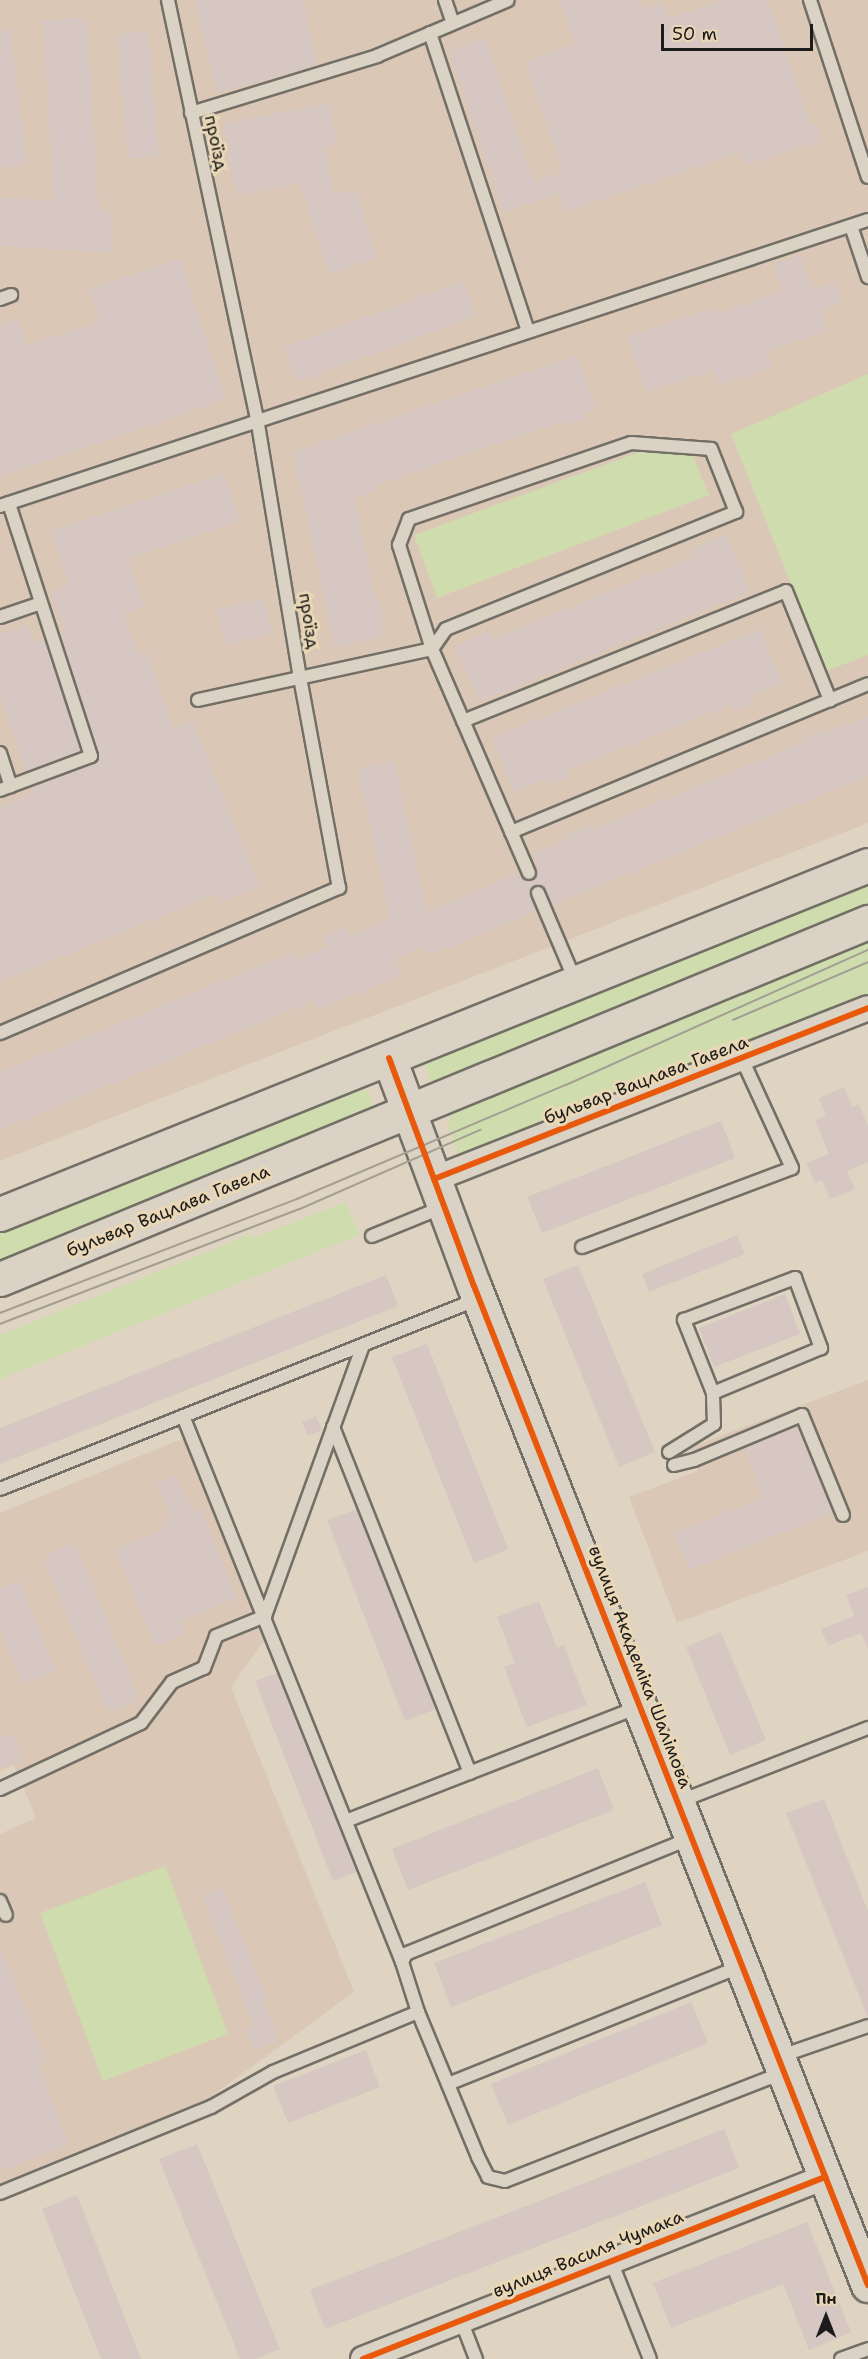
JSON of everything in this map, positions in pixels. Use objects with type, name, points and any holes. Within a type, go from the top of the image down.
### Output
[{"type":"main road","points":[[0,1214],[577,984],[868,865]]},
{"type":"main road","name":"бульвар Вацлава Гавела","points":[[0,1279],[409,1113],[868,922]]},
{"type":"main road","name":"вулиця Академіка Шалімова","points":[[389,1058],[479,1298],[779,2065],[868,2285]]},
{"type":"street","name":"бульвар Вацлава Гавела","points":[[439,1193],[742,1059],[868,1008]]},
{"type":"street","name":"вулиця Василя Чумака","points":[[363,2359],[825,2177]]},
{"type":"lane","name":"проїзд","points":[[0,1033],[339,888],[300,678],[257,419],[168,0]]},
{"type":"lane","points":[[445,0],[453,23]]},
{"type":"lane","points":[[191,113],[376,56],[508,0]]},
{"type":"lane","points":[[810,0],[868,177]]},
{"type":"lane","points":[[430,33],[528,331]]},
{"type":"lane","points":[[0,753],[5,788],[91,756],[41,603],[5,504],[257,419],[868,220]]},
{"type":"lane","points":[[851,226],[868,277]]},
{"type":"lane","points":[[198,700],[432,649],[446,629],[736,512],[711,449],[631,443],[409,519],[399,545],[432,649],[529,873]]},
{"type":"lane","points":[[463,721],[786,591],[830,700]]},
{"type":"lane","points":[[0,617],[41,603]]},
{"type":"lane","points":[[511,832],[868,684]]},
{"type":"lane","points":[[538,893],[577,984]]},
{"type":"lane","points":[[582,1247],[792,1168],[742,1059]]},
{"type":"lane","points":[[372,1236],[439,1193]]},
{"type":"lane","points":[[669,1452],[714,1424],[713,1393],[684,1320],[795,1278],[821,1348],[713,1393]]},
{"type":"lane","points":[[0,1489],[479,1298]]},
{"type":"lane","points":[[0,1789],[141,1723],[172,1682],[204,1668],[216,1636],[265,1616],[363,1346]]},
{"type":"lane","points":[[674,1465],[694,1460],[802,1415],[843,1515]]},
{"type":"lane","points":[[183,1416],[402,1962],[418,2012],[488,2177],[505,2181],[868,2026]]},
{"type":"lane","points":[[333,1426],[470,1773]]},
{"type":"lane","points":[[346,1821],[639,1706]]},
{"type":"lane","points":[[677,1802],[868,1728]]},
{"type":"lane","points":[[402,1962],[406,1954],[691,1838]]},
{"type":"lane","points":[[0,1901],[6,1915]]},
{"type":"lane","points":[[448,2084],[741,1966]]},
{"type":"lane","points":[[0,2193],[211,2107],[273,2072],[418,2012]]},
{"type":"lane","points":[[611,2261],[650,2359]]},
{"type":"lane","points":[[461,2320],[476,2359]]},
{"type":"lane","points":[[841,2359],[868,2349]]},
{"type":"shaded area","points":[[0,0],[868,0],[868,823],[0,1161]]},
{"type":"shaded area","points":[[868,1380],[868,1551],[677,1623],[629,1497],[698,1471],[689,1448]]},
{"type":"shaded area","points":[[184,1438],[268,1635],[231,1687],[354,1992],[202,2103],[0,2184],[0,1834],[36,1818],[14,1765],[0,1771],[0,1513]]},
{"type":"green space","points":[[868,374],[868,655],[826,671],[731,434]]},
{"type":"green space","points":[[642,451],[692,453],[709,495],[437,598],[414,535]]},
{"type":"green space","points":[[868,877],[868,914],[432,1085],[425,1066],[432,1057]]},
{"type":"green space","points":[[868,939],[868,1000],[468,1160],[458,1152],[449,1129],[450,1110]]},
{"type":"green space","points":[[353,1088],[368,1092],[372,1101],[371,1111],[0,1270],[0,1233]]},
{"type":"green space","points":[[346,1202],[359,1235],[0,1379],[0,1335],[251,1234],[253,1238]]},
{"type":"green space","points":[[165,1866],[228,2034],[103,2081],[40,1913]]},
{"type":"building","points":[[195,0],[304,0],[317,66],[217,93]]},
{"type":"building","points":[[560,0],[640,0],[643,8],[662,1],[668,19],[723,0],[768,0],[811,125],[817,124],[822,140],[746,165],[742,152],[565,212],[559,194],[504,212],[449,50],[485,38],[534,182],[563,172],[525,61],[575,44]]},
{"type":"building","points":[[87,18],[98,203],[101,204],[101,212],[113,213],[111,253],[0,246],[0,197],[54,201],[43,20]]},
{"type":"building","points":[[10,29],[27,165],[0,168],[0,30]]},
{"type":"building","points":[[148,31],[159,156],[128,159],[117,34]]},
{"type":"building","points":[[329,103],[337,144],[324,147],[334,194],[356,190],[377,258],[329,274],[300,183],[237,196],[223,124]]},
{"type":"building","points":[[800,255],[812,289],[835,282],[842,302],[820,310],[827,331],[767,351],[773,367],[719,385],[714,370],[646,392],[627,337],[714,308],[716,314],[783,291],[774,264]]},
{"type":"building","points":[[180,259],[226,399],[0,477],[0,325],[18,319],[27,345],[100,322],[89,289]]},
{"type":"building","points":[[464,281],[476,316],[297,382],[284,347]]},
{"type":"building","points":[[577,355],[596,410],[584,414],[586,419],[565,426],[563,421],[374,486],[376,490],[354,498],[376,600],[379,599],[384,618],[380,619],[384,636],[335,647],[293,452]]},
{"type":"building","points":[[224,473],[240,521],[128,559],[144,607],[124,613],[138,655],[147,652],[173,728],[192,720],[260,887],[222,902],[218,893],[0,982],[0,807],[33,793],[31,787],[94,764],[99,757],[60,633],[65,632],[51,591],[69,585],[51,531]]},
{"type":"building","points":[[726,534],[750,591],[479,702],[455,645],[489,631],[492,639],[694,557],[691,549]]},
{"type":"building","points":[[264,598],[272,633],[225,645],[216,609]]},
{"type":"building","points":[[27,625],[33,643],[44,639],[81,751],[26,772],[0,694],[0,634]]},
{"type":"building","points":[[760,629],[782,683],[751,696],[754,704],[735,711],[732,704],[566,771],[569,778],[549,786],[547,779],[514,792],[492,738]]},
{"type":"building","points":[[868,716],[868,776],[552,905],[543,887],[535,885],[530,893],[537,911],[433,954],[419,948],[395,958],[402,975],[317,1010],[313,1001],[0,1130],[0,1072],[293,952],[296,959],[327,946],[322,936],[345,927],[349,937],[390,919],[358,769],[395,761],[426,912],[520,873],[525,880],[533,880],[537,875],[535,867],[538,866],[533,853],[566,840],[564,836],[590,825],[591,830],[802,743],[801,739],[825,729],[827,733]]},
{"type":"building","points":[[844,1087],[852,1107],[859,1104],[868,1126],[868,1162],[847,1171],[855,1189],[830,1199],[822,1180],[815,1183],[806,1163],[829,1154],[815,1121],[826,1116],[819,1098]]},
{"type":"building","points":[[721,1121],[735,1158],[542,1233],[527,1197]]},
{"type":"building","points":[[737,1235],[745,1254],[649,1292],[642,1274]]},
{"type":"building","points":[[578,1265],[655,1452],[619,1467],[543,1279]]},
{"type":"building","points":[[386,1275],[398,1306],[0,1464],[0,1428]]},
{"type":"building","points":[[785,1294],[800,1334],[714,1367],[699,1328]]},
{"type":"building","points":[[427,1344],[508,1549],[474,1563],[392,1357]]},
{"type":"building","points":[[316,1416],[322,1430],[308,1436],[302,1422]]},
{"type":"building","points":[[796,1426],[833,1513],[689,1570],[674,1533],[763,1498],[744,1448]]},
{"type":"building","points":[[175,1476],[192,1511],[200,1507],[237,1598],[180,1621],[186,1634],[155,1646],[115,1549],[166,1528],[164,1522],[172,1519],[156,1484]]},
{"type":"building","points":[[357,1509],[436,1709],[405,1721],[327,1520]]},
{"type":"building","points":[[69,1545],[77,1547],[138,1696],[134,1702],[113,1711],[106,1709],[44,1560],[48,1554]]},
{"type":"building","points":[[19,1580],[56,1670],[23,1684],[0,1629],[0,1588]]},
{"type":"building","points":[[868,1587],[868,1649],[861,1633],[828,1646],[821,1629],[854,1616],[846,1595]]},
{"type":"building","points":[[539,1601],[557,1648],[564,1645],[587,1705],[527,1727],[504,1667],[515,1663],[497,1617]]},
{"type":"building","points":[[721,1632],[766,1740],[730,1755],[686,1647]]},
{"type":"building","points":[[277,1673],[357,1872],[333,1881],[255,1681]]},
{"type":"building","points":[[12,1733],[23,1759],[0,1768],[0,1738]]},
{"type":"building","points":[[598,1768],[614,1810],[408,1890],[392,1849]]},
{"type":"building","points":[[824,1799],[868,1911],[868,2018],[786,1813]]},
{"type":"building","points":[[645,1882],[662,1925],[451,2007],[434,1963]]},
{"type":"building","points":[[222,1888],[267,1999],[263,2001],[279,2041],[254,2051],[246,2029],[254,2026],[202,1895]]},
{"type":"building","points":[[0,1946],[46,2061],[38,2064],[69,2144],[0,2171]]},
{"type":"building","points":[[691,2002],[708,2043],[508,2125],[491,2084]]},
{"type":"building","points":[[366,2050],[380,2087],[288,2123],[273,2086]]},
{"type":"building","points":[[724,2129],[739,2168],[325,2329],[310,2290]]},
{"type":"building","points":[[197,2144],[280,2349],[256,2359],[240,2359],[159,2159]]},
{"type":"building","points":[[77,2195],[141,2359],[101,2359],[42,2209]]},
{"type":"building","points":[[807,2222],[851,2332],[809,2350],[783,2284],[671,2328],[653,2283]]},
{"type":"tram line","points":[[0,1313],[297,1199],[566,1085],[868,950]]},
{"type":"tram line","points":[[733,1020],[868,962]]},
{"type":"tram line","points":[[0,1324],[300,1209],[480,1130]]},
{"type":"cycle path","points":[[434,1179],[868,1008]]},
{"type":"cycle path","points":[[389,1058],[474,1286],[868,2285]]},
{"type":"cycle path","points":[[363,2359],[825,2177]]}]
